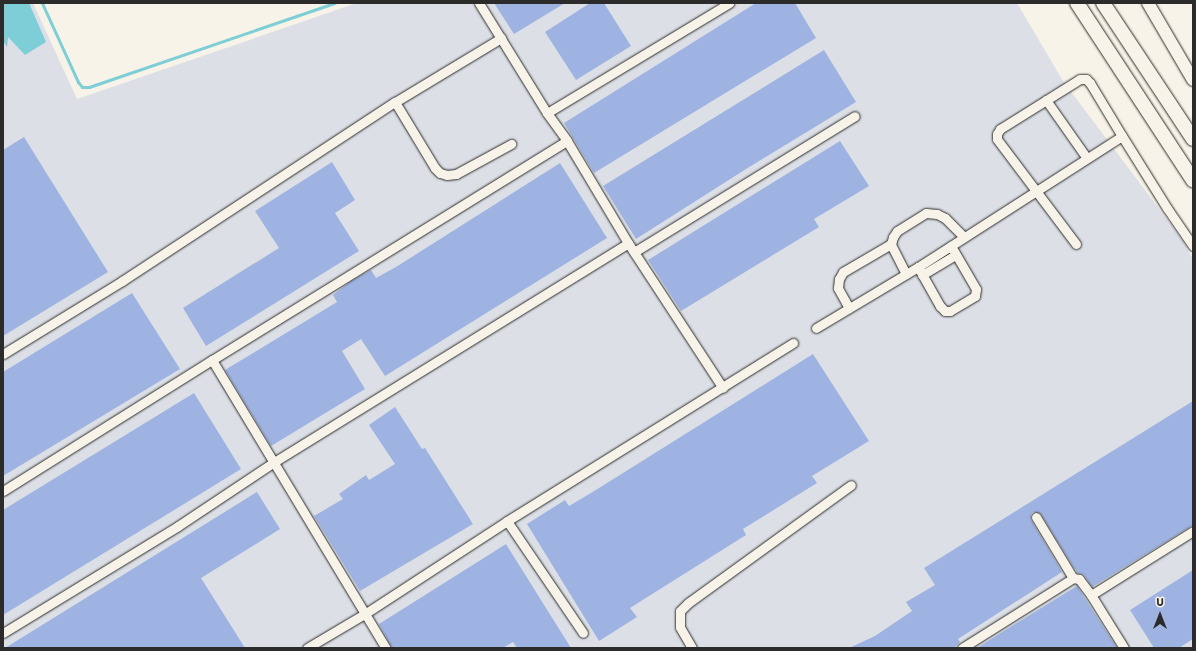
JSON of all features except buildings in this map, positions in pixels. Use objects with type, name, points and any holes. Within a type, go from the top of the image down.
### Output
[{"type":"highway","points":[[1077,3],[1193,180]]},
{"type":"highway","points":[[1103,3],[1193,140]]},
{"type":"main road","points":[[1148,3],[1193,80]]},
{"type":"lane","points":[[479,3],[547,113],[567,141],[628,243],[723,388]]},
{"type":"lane","points":[[547,113],[729,3]]},
{"type":"lane","points":[[3,354],[122,281],[395,102],[501,38]]},
{"type":"lane","points":[[1076,244],[997,139],[997,134],[1000,129],[1046,100],[1080,79],[1086,79],[1090,83],[1166,208],[1193,246]]},
{"type":"lane","points":[[1046,100],[1086,157]]},
{"type":"lane","points":[[395,102],[435,168],[440,173],[446,175],[456,174],[511,144]]},
{"type":"lane","points":[[634,252],[855,116]]},
{"type":"lane","points":[[920,271],[964,237],[1086,157],[1122,136]]},
{"type":"lane","points":[[3,491],[567,141]]},
{"type":"lane","points":[[906,274],[891,244],[897,231],[926,213],[937,214],[945,218],[964,237]]},
{"type":"lane","points":[[3,633],[178,526],[274,462],[628,243]]},
{"type":"lane","points":[[849,308],[838,288],[839,279],[843,272],[891,244]]},
{"type":"lane","points":[[920,271],[940,306],[945,311],[950,311],[975,296],[976,289],[951,246]]},
{"type":"lane","points":[[816,328],[906,274],[920,271],[955,255]]},
{"type":"lane","points":[[307,648],[358,618],[506,521],[723,388],[793,343]]},
{"type":"lane","points":[[212,360],[274,462],[358,618],[386,648]]},
{"type":"lane","points":[[692,648],[680,627],[680,611],[694,598],[851,484]]},
{"type":"lane","points":[[1036,517],[1073,578]]},
{"type":"lane","points":[[506,521],[583,633]]},
{"type":"lane","points":[[1091,596],[1193,531]]},
{"type":"lane","points":[[962,648],[1073,578],[1079,579],[1124,648]]},
{"type":"shaded area","points":[[3,3],[33,3],[77,99],[357,3],[1017,3],[1063,81],[1181,238],[1193,259],[1193,648],[3,648]]},
{"type":"water","points":[[3,3],[29,3],[46,42],[25,55],[8,37],[7,47],[3,41]]},
{"type":"waterway","points":[[42,3],[78,82],[82,87],[89,87],[335,3]]}]
